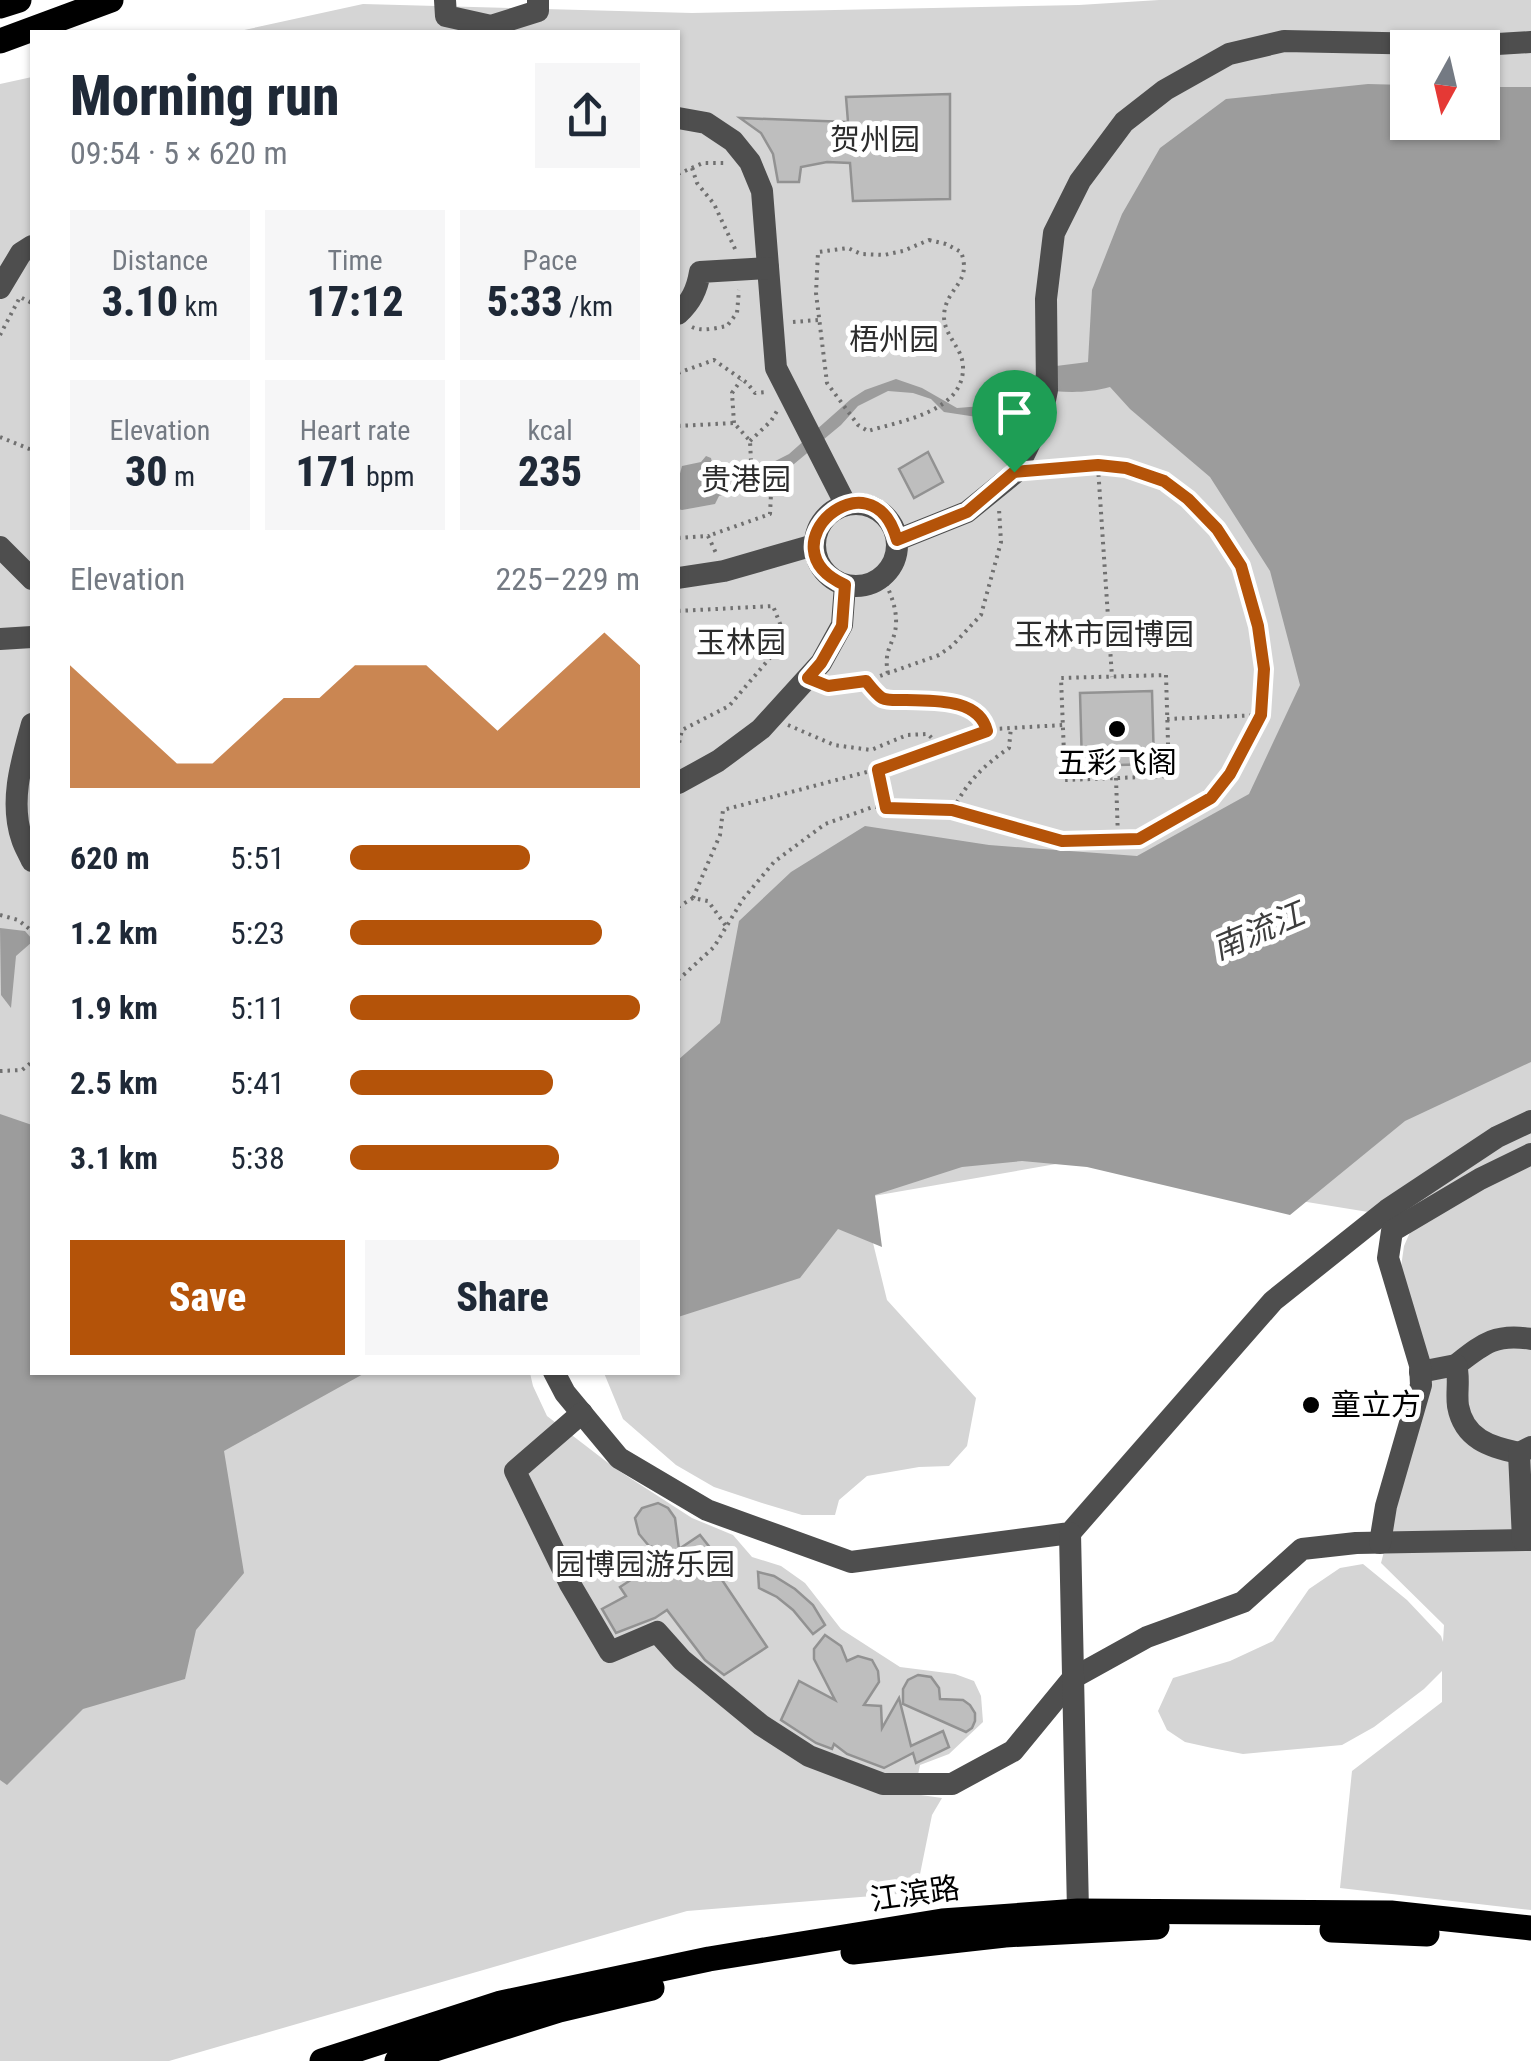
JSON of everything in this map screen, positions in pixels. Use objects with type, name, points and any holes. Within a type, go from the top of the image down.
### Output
[{"type":"main road","points":[[0,6],[19,0]]},
{"type":"main road","points":[[0,41],[111,0]]},
{"type":"main road","name":"江滨路","points":[[322,2061],[500,2002],[709,1959],[942,1921],[1078,1911],[1390,1913],[1531,1928]]},
{"type":"main road","name":"江滨路","points":[[397,2061],[559,2010],[678,1982],[834,1954],[1006,1935],[1228,1927],[1400,1932],[1531,1946]]},
{"type":"street","points":[[0,30],[102,0]]},
{"type":"street","points":[[445,0],[446,16],[491,29],[538,11],[538,0]]},
{"type":"street","points":[[897,540],[967,512],[1014,472],[1041,420],[1047,390],[1046,299],[1054,233],[1080,182],[1124,122],[1165,90],[1229,54],[1284,41],[1481,45],[1531,42]]},
{"type":"street","points":[[680,118],[706,123],[733,140],[750,162],[762,191],[776,368],[846,504]]},
{"type":"street","points":[[0,288],[21,253],[30,247]]},
{"type":"street","points":[[680,312],[698,286],[700,272],[768,268]]},
{"type":"street","points":[[846,504],[874,508],[894,527],[897,540],[892,567],[871,584],[858,586],[832,580],[816,559],[814,546],[823,519],[846,504]]},
{"type":"street","points":[[680,578],[724,571],[814,546]]},
{"type":"street","points":[[6,552],[30,577]]},
{"type":"street","points":[[680,782],[718,761],[760,729],[821,663],[842,626],[845,585]]},
{"type":"street","points":[[0,638],[30,637]]},
{"type":"street","points":[[30,732],[17,799],[21,837],[30,857]]},
{"type":"street","points":[[563,1379],[582,1414],[619,1458],[708,1510],[850,1562],[1070,1533],[1273,1301],[1387,1210],[1497,1137],[1531,1121]]},
{"type":"street","points":[[1380,1543],[1386,1506],[1421,1386],[1420,1365],[1388,1258],[1392,1230],[1531,1154]]},
{"type":"street","points":[[1420,1372],[1456,1365],[1482,1344],[1498,1338],[1531,1339]]},
{"type":"street","points":[[582,1414],[515,1470],[570,1584],[610,1652],[657,1632],[682,1660],[761,1725],[809,1756],[884,1784],[952,1784],[1013,1752],[1073,1678],[1147,1637],[1243,1602],[1302,1549],[1527,1540],[1525,1450],[1496,1449],[1478,1440],[1464,1424],[1458,1405],[1456,1365]]},
{"type":"street","points":[[1070,1533],[1078,1911]]},
{"type":"path","points":[[680,173],[703,163],[750,162]]},
{"type":"path","points":[[928,240],[962,252],[966,266],[944,313],[946,331],[963,365],[960,382],[948,401],[930,412],[868,430],[858,425],[827,382],[819,320],[818,252],[848,248],[861,254],[884,255],[928,240]]},
{"type":"path","points":[[0,335],[20,297],[30,303]]},
{"type":"path","points":[[773,324],[819,320]]},
{"type":"path","points":[[680,372],[714,360],[755,393],[768,391],[778,410],[750,440]]},
{"type":"path","points":[[680,538],[708,536],[770,514],[770,494],[751,461],[750,440],[734,423],[732,393],[742,380]]},
{"type":"path","points":[[680,426],[734,423]]},
{"type":"path","points":[[0,436],[30,449]]},
{"type":"path","points":[[1098,465],[1112,677]]},
{"type":"path","points":[[680,978],[714,947],[743,899],[774,862],[824,824],[873,807],[952,810],[1062,841],[1139,839],[1211,798],[1230,774],[1261,715],[1264,669],[1258,626],[1241,566],[1217,529],[1164,481],[1126,468],[1098,465],[1014,472]]},
{"type":"path","points":[[808,678],[828,686],[866,681],[938,655],[952,646],[982,615],[1001,542],[1001,519],[994,489]]},
{"type":"path","points":[[708,536],[724,571]]},
{"type":"path","points":[[883,577],[894,603],[896,626],[885,660],[888,674]]},
{"type":"path","points":[[680,611],[773,606],[782,626],[775,652],[729,706],[680,729]]},
{"type":"path","points":[[1166,675],[1167,719],[1169,776],[1065,780],[1062,678],[1166,675]]},
{"type":"path","points":[[866,681],[888,700],[968,706],[984,720],[987,731]]},
{"type":"path","points":[[1167,719],[1261,715]]},
{"type":"path","points":[[770,719],[834,746],[870,750],[907,736],[928,734],[940,748]]},
{"type":"path","points":[[680,906],[694,898],[720,834],[722,810],[878,770],[987,731],[1063,725]]},
{"type":"path","points":[[952,810],[983,766],[1009,748],[1010,728]]},
{"type":"path","points":[[878,770],[886,808]]},
{"type":"path","points":[[1116,778],[1118,840]]},
{"type":"path","points":[[694,898],[708,901],[726,926]]},
{"type":"path","points":[[0,915],[18,920],[30,929]]},
{"type":"path","points":[[0,1071],[22,1070],[30,1064]]},
{"type":"green space","name":"玉林市园博园","points":[[1159,0],[1531,0],[1531,1148],[1399,1217],[1270,1196],[1096,1157],[862,1198],[887,1300],[976,1398],[967,1446],[949,1466],[867,1476],[839,1500],[835,1515],[802,1515],[714,1487],[676,1465],[623,1419],[605,1375],[680,1375],[680,30],[244,30],[363,4],[692,13]]},
{"type":"green space","name":"园博园游乐园","points":[[30,77],[30,1375],[530,1375],[547,1416],[616,1469],[692,1518],[733,1535],[752,1557],[781,1566],[805,1583],[841,1629],[900,1667],[955,1674],[974,1681],[981,1696],[983,1722],[949,1754],[920,1765],[914,1794],[942,1798],[932,1815],[918,1884],[922,1892],[687,1911],[169,2061],[0,2061],[0,84]]},
{"type":"green space","points":[[1531,1162],[1531,1910],[1340,1888],[1352,1771],[1442,1702],[1442,1671],[1374,1727],[1342,1745],[1243,1754],[1185,1742],[1167,1730],[1158,1711],[1173,1678],[1230,1661],[1273,1641],[1309,1589],[1340,1568],[1363,1564],[1407,1600],[1443,1642],[1444,1625],[1381,1563],[1421,1411],[1401,1267],[1404,1246],[1414,1223]]},
{"type":"water","name":"南流江","points":[[1368,84],[1390,85],[1390,140],[1500,140],[1500,87],[1531,87],[1531,1062],[1405,1121],[1290,1215],[1087,1167],[1022,1161],[962,1167],[875,1195],[882,1247],[838,1229],[800,1278],[680,1316],[680,1058],[720,1023],[739,921],[791,872],[865,826],[989,845],[1137,856],[1249,794],[1300,685],[1270,571],[1210,477],[1110,387],[1083,392],[1038,390],[990,419],[944,412],[931,399],[888,391],[858,406],[794,464],[755,486],[719,496],[715,504],[680,510],[682,466],[701,462],[706,456],[711,458],[716,481],[724,487],[789,454],[865,390],[896,379],[922,388],[957,408],[995,405],[1031,382],[1040,368],[1088,362],[1092,290],[1122,214],[1160,148],[1226,99]]},
{"type":"water","points":[[0,928],[25,931],[30,944],[16,956],[11,1008],[1,995]]},
{"type":"water","points":[[0,1114],[30,1124],[30,1375],[361,1375],[224,1451],[244,1573],[196,1630],[185,1679],[83,1709],[7,1785],[0,1780]]},
{"type":"building","points":[[950,94],[950,199],[853,201],[850,163],[801,167],[799,182],[778,182],[773,154],[761,133],[740,118],[848,122],[846,97]]},
{"type":"building","points":[[928,452],[943,482],[914,498],[899,469]]},
{"type":"building","name":"五彩飞阁","points":[[1152,691],[1154,764],[1082,766],[1080,693]]},
{"type":"building","points":[[658,1503],[675,1518],[679,1549],[700,1535],[731,1574],[712,1565],[767,1647],[724,1675],[705,1660],[667,1610],[616,1633],[602,1609],[626,1596],[620,1587],[672,1553],[649,1546],[639,1534],[635,1518],[642,1508]]},
{"type":"building","points":[[758,1572],[774,1576],[795,1589],[813,1605],[825,1625],[813,1634],[793,1610],[759,1588]]},
{"type":"building","points":[[825,1635],[841,1646],[847,1661],[858,1656],[872,1660],[879,1682],[864,1705],[881,1706],[882,1728],[899,1698],[911,1746],[943,1731],[949,1747],[916,1763],[913,1753],[884,1768],[847,1754],[834,1744],[832,1749],[816,1743],[781,1720],[799,1681],[835,1700],[814,1659],[814,1649]]},
{"type":"building","points":[[918,1675],[931,1677],[939,1688],[940,1699],[963,1700],[970,1705],[975,1713],[972,1728],[966,1732],[903,1704],[903,1689],[908,1680]]},
{"type":"place","name":"五彩飞阁","points":[[1117,729]]},
{"type":"place","name":"童立方","points":[[1311,1405]]},
{"type":"route","points":[[1098,465],[1126,468],[1164,481],[1217,529],[1241,566],[1258,626],[1264,669],[1261,715],[1230,774],[1211,798],[1139,839],[1062,841],[952,810],[886,808],[878,770],[987,731],[984,720],[968,706],[888,700],[866,681],[828,686],[808,678],[842,626],[845,585],[832,580],[816,559],[816,532],[823,519],[846,504],[860,504],[885,516],[894,527],[897,540],[967,512],[1014,472],[1098,465]]},
{"type":"park label","name":"贺州园","points":[[875,140]]},
{"type":"park label","name":"梧州园","points":[[894,340]]},
{"type":"park label","name":"贵港园","points":[[746,480]]},
{"type":"park label","name":"玉林园","points":[[741,643]]}]
